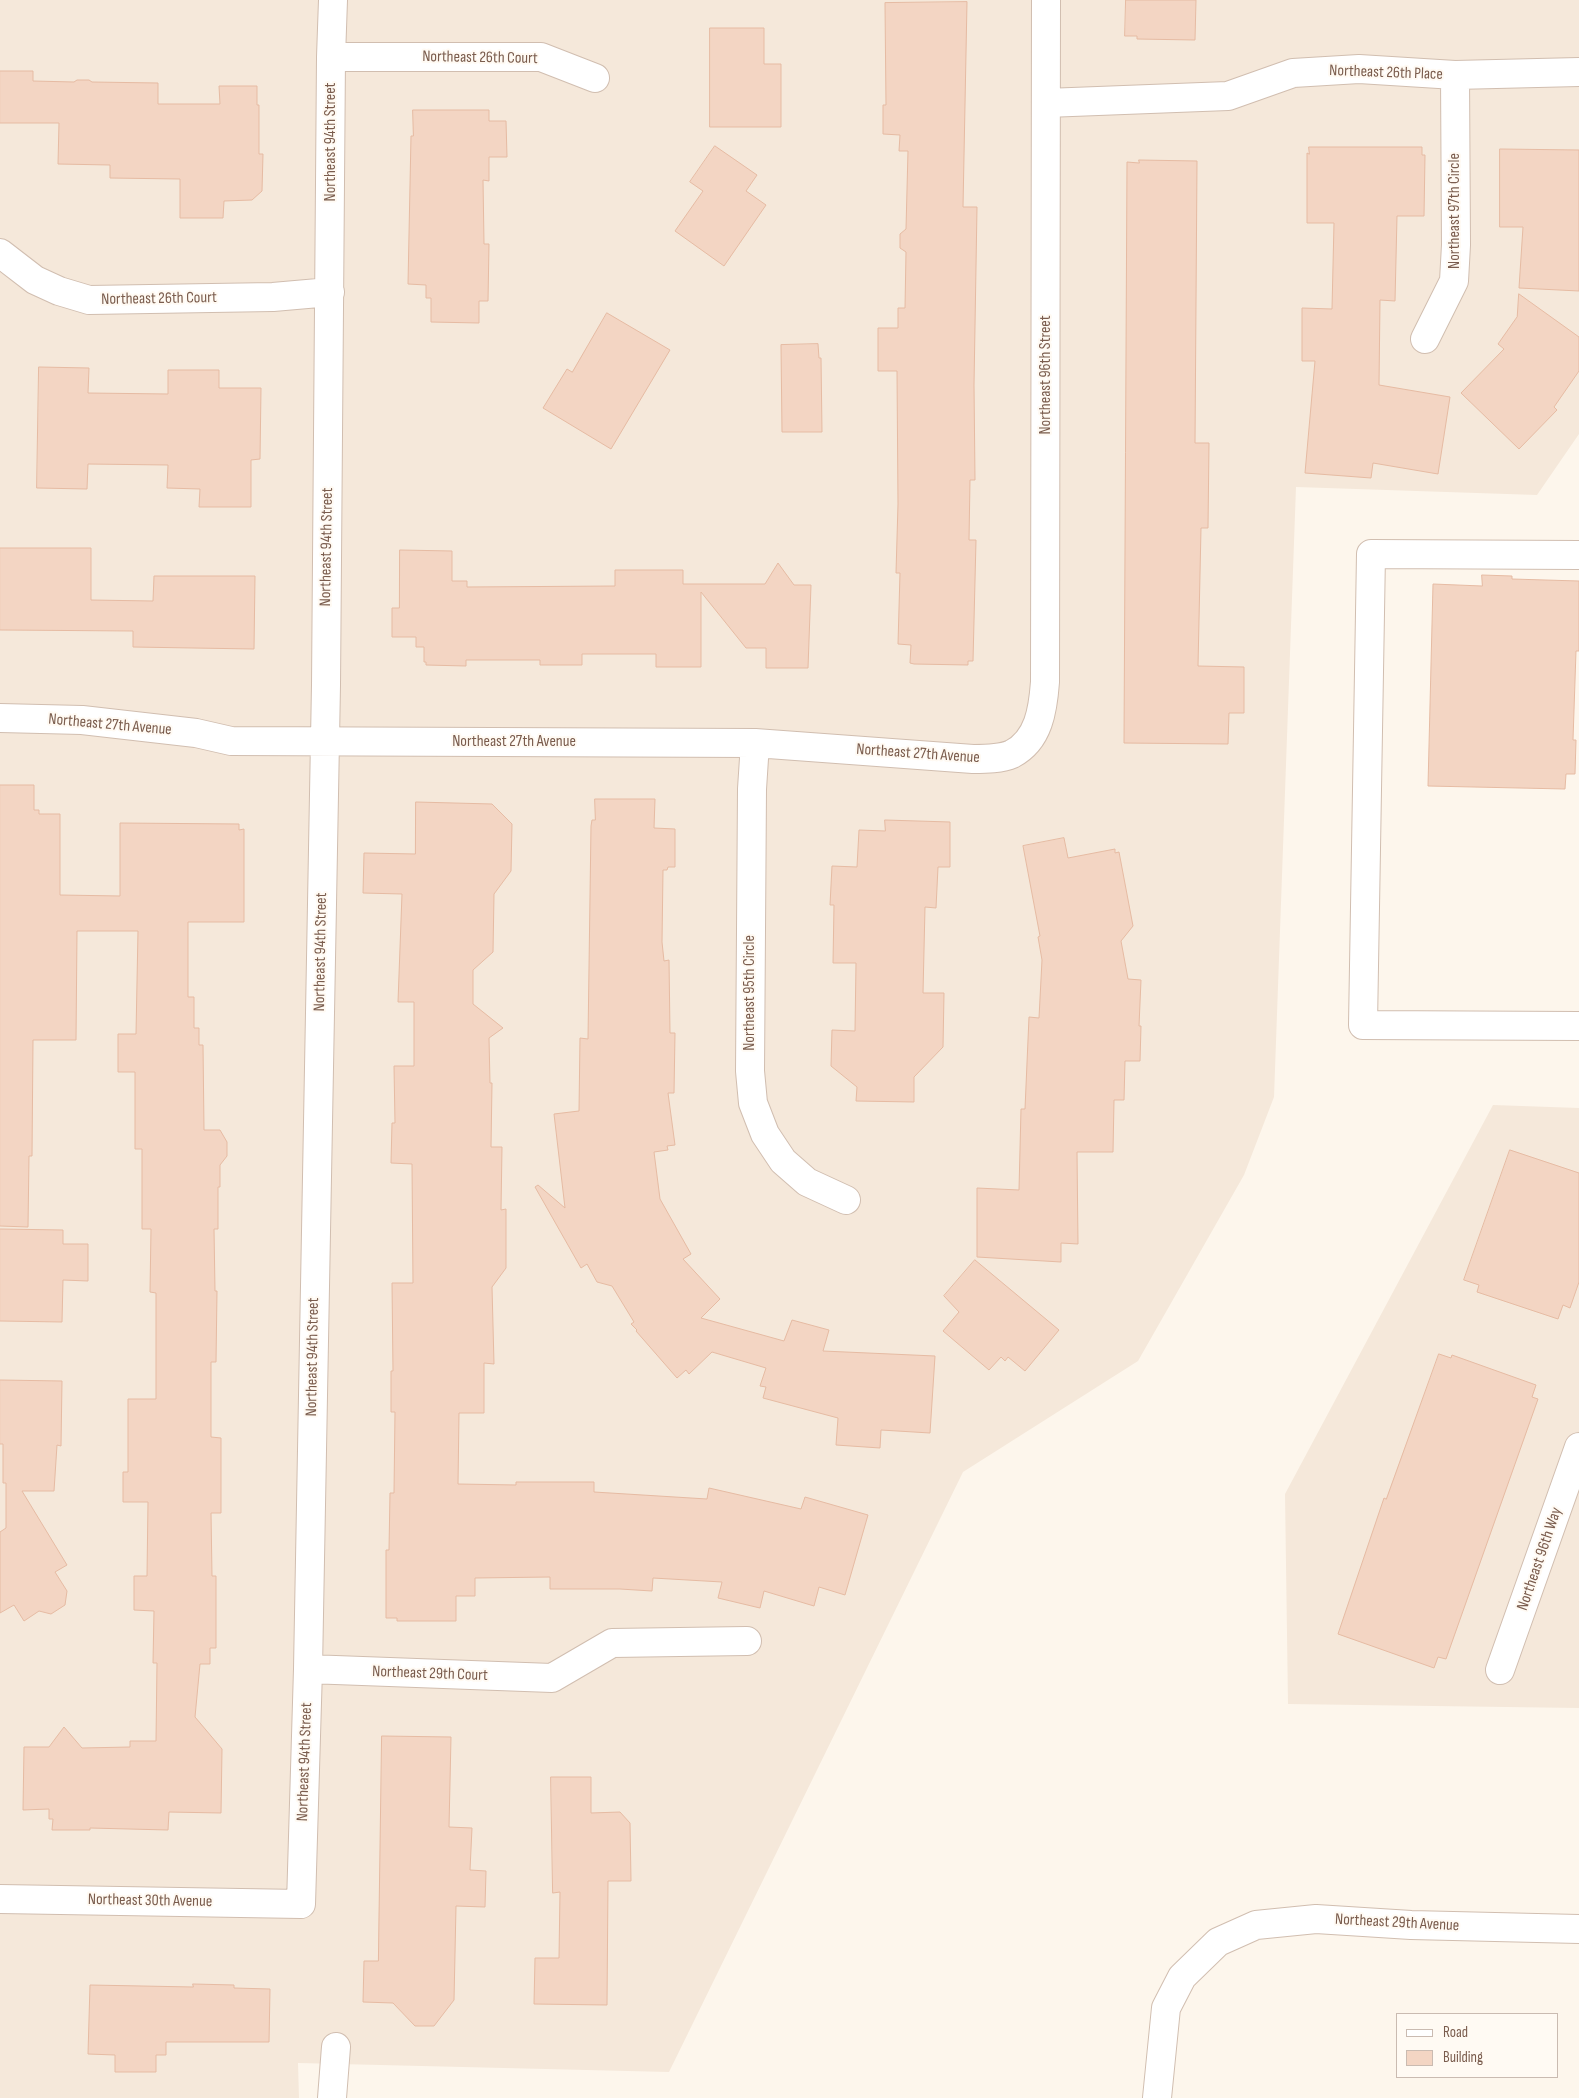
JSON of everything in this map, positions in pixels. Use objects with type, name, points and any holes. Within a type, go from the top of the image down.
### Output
[{"type":"street","name":"Northeast 94th Street","points":[[300,1904],[308,1669],[325,742],[333,0]]},
{"type":"street","name":"Northeast 96th Street","points":[[1025,744],[1037,727],[1044,707],[1045,682],[1046,0]]},
{"type":"street","name":"Northeast 26th Court","points":[[331,57],[540,57],[595,78]]},
{"type":"street","name":"Northeast 26th Place","points":[[1046,103],[1228,96],[1293,73],[1359,68],[1455,75],[1579,72]]},
{"type":"street","name":"Northeast 97th Circle","points":[[1424,339],[1454,281],[1456,245],[1455,75]]},
{"type":"street","name":"Northeast 26th Court","points":[[0,253],[35,280],[59,291],[89,300],[273,297],[330,292]]},
{"type":"street","points":[[1579,555],[1371,554],[1363,1025],[1579,1026]]},
{"type":"street","name":"Northeast 27th Avenue","points":[[0,718],[82,720],[196,733],[231,741],[755,742],[973,759],[1011,754],[1025,744]]},
{"type":"street","name":"Northeast 95th Circle","points":[[755,742],[752,789],[750,1023],[750,1072],[753,1103],[765,1134],[783,1161],[807,1182],[846,1200]]},
{"type":"street","name":"Northeast 96th Way","points":[[1500,1670],[1579,1447]]},
{"type":"street","name":"Northeast 29th Court","points":[[308,1669],[552,1678],[612,1644],[747,1641]]},
{"type":"street","name":"Northeast 30th Avenue","points":[[0,1899],[300,1904]]},
{"type":"street","name":"Northeast 29th Avenue","points":[[1157,2098],[1166,2008],[1182,1977],[1218,1942],[1256,1925],[1316,1919],[1411,1925],[1579,1929]]},
{"type":"street","points":[[332,2098],[336,2047]]},
{"type":"shaded area","points":[[0,0],[1579,0],[1579,434],[1537,495],[1296,487],[1274,1097],[1244,1175],[1138,1361],[963,1472],[669,2072],[298,2063],[299,2098],[0,2098]]},
{"type":"shaded area","points":[[1493,1105],[1579,1108],[1579,1708],[1288,1704],[1285,1494]]},
{"type":"building","points":[[1126,0],[1196,0],[1195,40],[1137,39],[1137,36],[1125,36]]},
{"type":"building","points":[[967,2],[963,207],[977,207],[974,385],[975,480],[970,480],[969,540],[976,540],[973,661],[968,661],[968,665],[914,664],[910,663],[911,645],[898,644],[900,573],[896,573],[898,504],[897,371],[878,371],[878,328],[898,328],[898,308],[905,308],[906,252],[900,248],[900,234],[906,229],[908,151],[899,151],[900,135],[883,134],[883,105],[886,105],[885,3]]},
{"type":"building","points":[[710,28],[764,28],[764,64],[781,64],[781,127],[710,127]]},
{"type":"building","points":[[0,71],[33,71],[33,81],[74,82],[77,80],[89,80],[92,82],[158,83],[158,104],[220,104],[219,86],[257,86],[259,154],[263,154],[262,191],[252,200],[224,201],[223,218],[180,218],[180,179],[110,178],[110,165],[58,164],[59,123],[0,123]]},
{"type":"building","points":[[413,110],[489,110],[489,121],[506,121],[507,157],[489,157],[489,181],[483,180],[484,244],[489,244],[488,301],[479,301],[479,323],[431,322],[431,298],[426,298],[426,285],[408,284]]},
{"type":"building","points":[[715,146],[757,175],[746,191],[766,205],[724,266],[675,231],[703,191],[690,182]]},
{"type":"building","points":[[1309,147],[1422,147],[1422,155],[1425,155],[1424,216],[1397,216],[1395,301],[1380,300],[1379,385],[1450,397],[1438,474],[1373,463],[1371,478],[1305,473],[1315,361],[1302,361],[1302,308],[1332,309],[1334,223],[1307,223],[1307,153],[1309,154]]},
{"type":"building","points":[[1500,149],[1579,150],[1579,291],[1519,288],[1523,227],[1500,227]]},
{"type":"building","points":[[1139,160],[1197,161],[1195,443],[1209,443],[1208,528],[1201,528],[1198,666],[1244,667],[1244,713],[1229,713],[1228,744],[1124,743],[1127,162],[1139,163]]},
{"type":"building","points":[[1519,294],[1579,337],[1579,371],[1554,407],[1557,410],[1519,449],[1461,393],[1504,349],[1498,344],[1517,317]]},
{"type":"building","points":[[607,313],[670,350],[611,449],[543,408],[567,369],[572,372]]},
{"type":"building","points":[[818,344],[819,358],[821,358],[822,432],[782,432],[781,345]]},
{"type":"building","points":[[39,367],[89,368],[88,393],[168,394],[168,370],[219,370],[219,388],[261,388],[260,459],[251,460],[251,507],[199,507],[200,489],[167,488],[168,465],[88,464],[87,489],[37,488]]},
{"type":"building","points":[[0,548],[91,548],[91,600],[153,601],[154,576],[255,576],[254,649],[133,647],[133,631],[0,630]]},
{"type":"building","points":[[400,550],[452,551],[452,581],[467,581],[467,587],[615,586],[615,570],[683,570],[683,584],[765,584],[778,563],[794,585],[811,585],[808,668],[766,668],[766,648],[746,648],[701,592],[701,667],[656,667],[656,654],[582,654],[582,665],[540,665],[540,660],[466,660],[466,666],[426,665],[426,662],[424,662],[424,647],[416,647],[416,637],[392,637],[392,608],[399,608]]},
{"type":"building","points":[[1482,575],[1512,576],[1512,579],[1579,581],[1579,651],[1576,651],[1573,740],[1576,740],[1575,774],[1566,774],[1565,789],[1428,786],[1433,584],[1482,586]]},
{"type":"building","points":[[0,785],[34,785],[34,810],[39,810],[39,814],[60,814],[60,895],[120,896],[120,823],[239,824],[239,830],[244,829],[244,922],[188,922],[188,997],[194,997],[194,1028],[199,1028],[199,1045],[203,1045],[204,1130],[220,1130],[227,1142],[227,1156],[220,1165],[218,1229],[214,1229],[215,1291],[217,1291],[216,1362],[211,1362],[211,1437],[221,1438],[221,1513],[211,1513],[212,1576],[216,1576],[216,1648],[210,1648],[210,1664],[200,1664],[195,1717],[222,1749],[221,1813],[169,1812],[168,1830],[90,1828],[90,1830],[52,1830],[53,1819],[49,1819],[49,1809],[23,1810],[24,1747],[49,1747],[64,1727],[82,1748],[130,1747],[130,1741],[156,1741],[157,1663],[153,1663],[154,1611],[134,1610],[134,1576],[147,1576],[148,1502],[123,1502],[123,1472],[128,1472],[128,1399],[156,1399],[156,1293],[150,1292],[151,1229],[142,1229],[142,1149],[135,1149],[135,1072],[118,1072],[118,1034],[136,1034],[138,931],[77,931],[76,1040],[33,1040],[32,1156],[29,1156],[28,1227],[0,1226]]},
{"type":"building","points":[[595,799],[655,799],[654,828],[675,829],[675,867],[668,867],[667,870],[663,870],[662,942],[664,961],[669,960],[670,1033],[675,1033],[674,1093],[668,1093],[675,1145],[667,1146],[668,1150],[654,1152],[660,1199],[691,1254],[683,1259],[720,1299],[701,1318],[784,1341],[792,1320],[829,1330],[823,1351],[935,1356],[930,1433],[881,1430],[880,1448],[836,1445],[838,1418],[763,1398],[766,1387],[760,1386],[766,1368],[712,1352],[689,1374],[686,1370],[677,1378],[631,1324],[634,1322],[612,1286],[597,1282],[587,1264],[581,1268],[535,1187],[538,1185],[565,1208],[554,1114],[579,1111],[580,1038],[588,1039],[591,826],[592,820],[595,820]]},
{"type":"building","points":[[416,802],[492,804],[512,824],[511,871],[494,894],[493,952],[473,970],[473,1004],[503,1028],[489,1038],[490,1083],[492,1083],[491,1147],[502,1147],[501,1210],[506,1209],[506,1268],[492,1287],[494,1364],[484,1363],[484,1413],[459,1413],[458,1484],[516,1485],[516,1482],[594,1482],[594,1492],[707,1499],[709,1488],[801,1509],[805,1497],[868,1515],[845,1595],[819,1587],[814,1606],[764,1591],[760,1608],[718,1598],[722,1582],[653,1578],[652,1591],[550,1589],[550,1577],[475,1578],[475,1596],[456,1596],[456,1621],[397,1621],[397,1618],[386,1618],[386,1550],[389,1550],[390,1493],[394,1493],[395,1412],[391,1412],[391,1371],[393,1371],[392,1283],[413,1283],[412,1164],[391,1163],[392,1123],[395,1123],[394,1066],[414,1066],[414,1002],[398,1002],[402,894],[363,893],[364,853],[415,854]]},
{"type":"building","points":[[885,820],[950,822],[950,867],[938,867],[936,908],[925,907],[923,993],[944,993],[943,1047],[914,1077],[914,1102],[856,1101],[857,1087],[831,1066],[832,1030],[855,1031],[856,963],[833,963],[834,905],[830,905],[832,866],[857,867],[859,830],[885,831]]},
{"type":"building","points":[[1064,838],[1068,858],[1115,849],[1115,853],[1119,852],[1133,926],[1121,941],[1128,979],[1141,980],[1140,1061],[1125,1061],[1124,1100],[1114,1100],[1113,1152],[1077,1152],[1078,1244],[1061,1243],[1061,1262],[977,1257],[977,1188],[1019,1190],[1021,1109],[1025,1109],[1029,1017],[1039,1018],[1042,960],[1038,937],[1040,936],[1023,846]]},
{"type":"building","points":[[1510,1150],[1579,1173],[1579,1282],[1570,1308],[1563,1305],[1558,1319],[1477,1292],[1479,1285],[1464,1280]]},
{"type":"building","points":[[0,1229],[63,1230],[63,1244],[88,1244],[88,1281],[63,1280],[62,1322],[0,1321]]},
{"type":"building","points":[[975,1260],[1059,1330],[1025,1371],[1008,1357],[1005,1361],[1001,1357],[989,1370],[943,1331],[959,1312],[944,1296]]},
{"type":"building","points":[[1439,1354],[1451,1358],[1452,1355],[1536,1385],[1532,1397],[1538,1399],[1446,1659],[1438,1657],[1434,1668],[1338,1634],[1384,1498],[1386,1499]]},
{"type":"building","points":[[0,1380],[62,1381],[61,1446],[57,1445],[54,1491],[22,1491],[67,1565],[55,1572],[67,1591],[65,1605],[51,1614],[39,1611],[24,1621],[14,1605],[0,1613],[0,1532],[6,1528],[6,1483],[3,1483],[3,1444],[0,1444]]},
{"type":"building","points":[[382,1736],[451,1737],[449,1827],[472,1828],[470,1870],[486,1871],[485,1907],[456,1906],[454,2000],[434,2026],[415,2026],[393,2003],[363,2002],[364,1961],[378,1961]]},
{"type":"building","points":[[551,1777],[591,1777],[591,1813],[620,1812],[630,1823],[631,1881],[608,1881],[607,2005],[534,2004],[535,1958],[559,1958],[560,1892],[553,1893]]},
{"type":"building","points":[[193,1984],[234,1985],[234,1988],[270,1989],[269,2042],[166,2042],[166,2055],[156,2055],[156,2072],[115,2072],[115,2055],[88,2054],[90,1985],[193,1987]]}]
